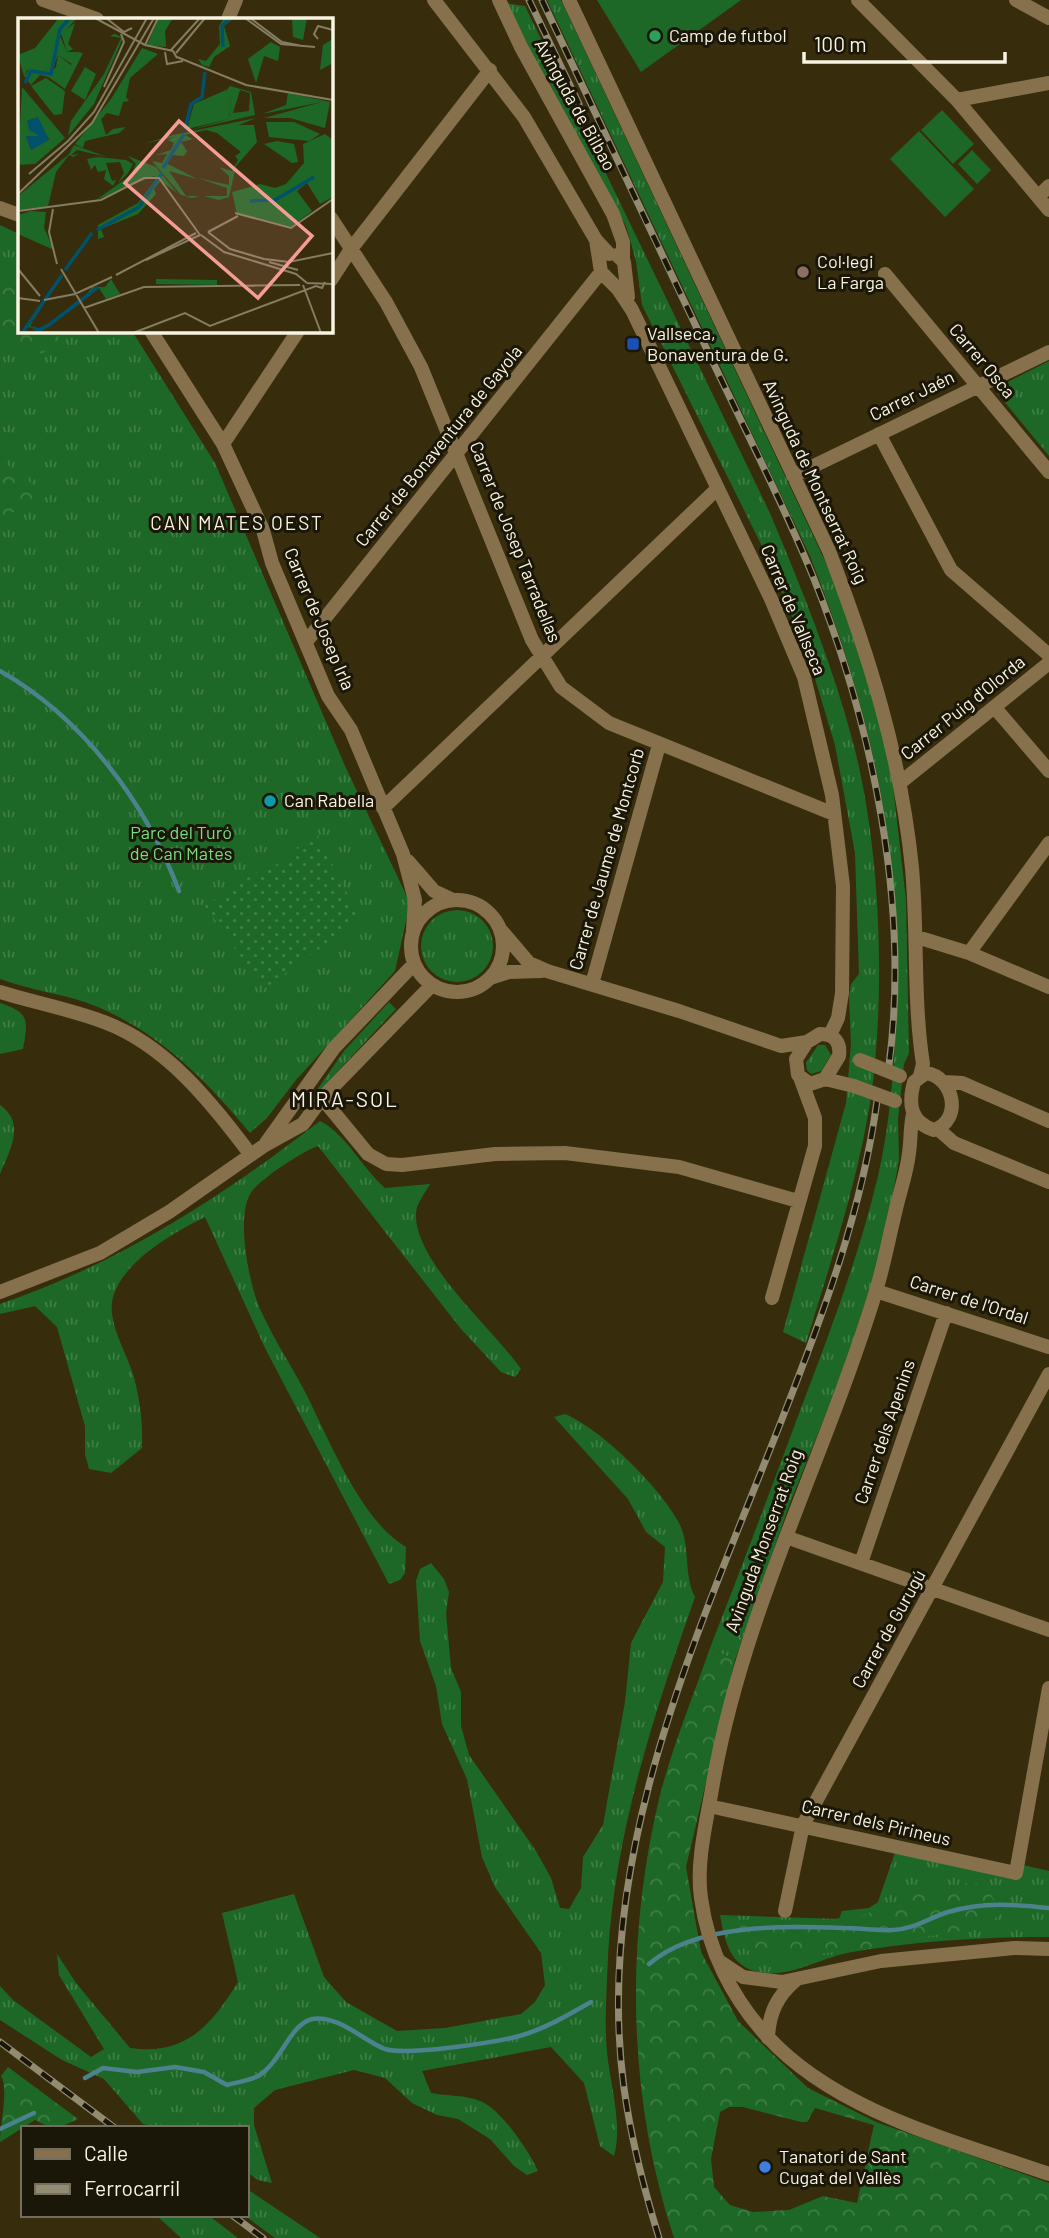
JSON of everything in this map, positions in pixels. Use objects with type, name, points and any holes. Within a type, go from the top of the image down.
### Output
[{"type":"street","points":[[43,0],[94,18]]},
{"type":"street","points":[[228,18],[236,0]]},
{"type":"street","name":"Carrer de Vallseca","points":[[434,0],[524,117],[610,264],[804,677],[834,814],[843,886],[839,1010],[830,1034]]},
{"type":"street","name":"Avinguda de Bilbao","points":[[499,0],[521,47],[618,227],[610,264]]},
{"type":"street","name":"Avinguda de Montserrat Roig","points":[[569,0],[829,551],[859,630],[886,715],[901,782],[917,937],[923,1076]]},
{"type":"street","points":[[1016,0],[1049,18]]},
{"type":"street","points":[[865,3],[1043,191],[1049,210]]},
{"type":"street","points":[[332,278],[351,249],[490,70]]},
{"type":"street","points":[[957,100],[1049,83]]},
{"type":"street","points":[[0,208],[18,215]]},
{"type":"street","name":"Carrer de Josep Tarradellas","points":[[332,220],[386,302],[421,367],[542,658],[561,687],[609,723],[834,814]]},
{"type":"street","name":"Carrer de Bonaventura de Gayola","points":[[306,642],[610,264]]},
{"type":"street","name":"Carrer Osca","points":[[885,274],[1049,472]]},
{"type":"street","name":"Carrer de Josep Irla","points":[[152,332],[223,444],[263,530],[269,553],[328,696],[351,730],[403,854]]},
{"type":"street","points":[[223,444],[297,332]]},
{"type":"street","name":"Carrer Jaén","points":[[793,476],[1049,352]]},
{"type":"street","points":[[879,433],[951,570],[1049,655]]},
{"type":"street","points":[[383,808],[717,489]]},
{"type":"street","name":"Carrer Puig d'Olorda","points":[[901,782],[1049,663]]},
{"type":"street","points":[[995,708],[1049,771]]},
{"type":"street","name":"Carrer de Jaume de Montcorb","points":[[592,984],[659,745]]},
{"type":"street","points":[[970,953],[1049,844]]},
{"type":"street","points":[[403,854],[415,900],[411,953],[414,964],[432,985],[457,992],[474,989],[489,979],[509,972],[547,971]]},
{"type":"street","points":[[403,854],[434,891],[451,899],[464,900],[484,908],[530,963],[547,971],[786,1047],[807,1042],[820,1034],[830,1034],[839,1044],[840,1052],[835,1067],[821,1082],[811,1105]]},
{"type":"street","points":[[413,930],[428,909],[451,899]]},
{"type":"street","points":[[489,979],[502,956],[500,929]]},
{"type":"street","points":[[917,937],[970,953],[1049,987]]},
{"type":"street","points":[[265,1145],[334,1048],[414,964]]},
{"type":"street","points":[[0,1292],[100,1253],[169,1212],[265,1145],[303,1124],[323,1098],[432,985]]},
{"type":"street","points":[[0,992],[106,1022],[139,1040],[198,1089],[251,1155]]},
{"type":"street","points":[[796,1063],[807,1042]]},
{"type":"street","points":[[772,1298],[815,1146],[816,1129],[811,1105],[796,1063],[774,1044]]},
{"type":"street","points":[[840,1052],[900,1076],[923,1076],[962,1083],[1049,1121]]},
{"type":"street","name":"Avinguda Monserrat Roig","points":[[923,1076],[912,1112],[909,1153],[876,1291],[758,1607],[735,1680],[718,1751],[700,1871],[704,1916],[715,1954],[733,1989],[768,2038],[796,2064],[858,2103],[1049,2174]]},
{"type":"street","points":[[801,1080],[854,1086],[895,1101],[954,1143],[1049,1182]]},
{"type":"street","name":"Avinguda Monserrat Roig","points":[[909,1153],[918,1138],[945,1121],[952,1097],[945,1082]]},
{"type":"street","points":[[323,1098],[368,1154],[386,1164],[402,1166],[429,1160],[495,1154],[565,1153],[679,1167],[798,1201]]},
{"type":"street","name":"Carrer de l'Ordal","points":[[876,1291],[1049,1347]]},
{"type":"street","name":"Carrer dels Apenins","points":[[861,1563],[946,1313]]},
{"type":"street","name":"Carrer de Gurugú","points":[[785,1910],[803,1825],[1049,1374]]},
{"type":"street","points":[[786,1537],[1049,1630]]},
{"type":"street","points":[[1043,1752],[1049,1688]]},
{"type":"street","name":"Carrer dels Pirineus","points":[[718,1808],[1011,1874],[1016,1873],[1043,1752]]},
{"type":"street","points":[[715,1954],[743,1977],[782,1982],[881,1961],[943,1953],[1014,1948],[1049,1949]]},
{"type":"street","points":[[768,2038],[771,2012],[785,1989],[797,1979]]},
{"type":"green space","points":[[547,0],[561,0],[833,578],[873,691],[891,769],[906,900],[909,1053],[904,1064],[898,1119],[899,1160],[883,1247],[845,1366],[790,1503],[735,1660],[710,1648],[843,1294],[870,1206],[886,1137],[894,1057],[897,954],[888,837],[866,726],[832,614],[810,556]]},
{"type":"green space","name":"Camp de futbol","points":[[597,0],[741,0],[641,72]]},
{"type":"green space","points":[[505,3],[525,6],[769,511],[816,629],[855,750],[871,834],[878,926],[875,1061],[858,1164],[806,1343],[783,1332],[846,1103],[851,1044],[849,996],[851,984],[859,974],[855,853],[835,745],[806,649],[759,540],[642,305],[636,261],[626,226]]},
{"type":"green space","points":[[942,110],[974,144],[953,164],[921,130]]},
{"type":"green space","points":[[919,131],[974,189],[945,217],[890,159]]},
{"type":"green space","points":[[972,150],[991,170],[977,184],[958,164]]},
{"type":"green space","name":"Parc del Turó de Can Mates","points":[[0,225],[18,234],[18,332],[133,332],[215,463],[345,766],[410,903],[395,971],[296,1080],[267,1118],[250,1133],[200,1077],[162,1045],[121,1018],[86,1003],[0,979]]},
{"type":"green space","points":[[0,265],[18,265],[18,332],[56,332],[59,339],[43,353],[29,353],[0,326]]},
{"type":"green space","points":[[1049,361],[1049,456],[994,389]]},
{"type":"green space","points":[[0,459],[40,490],[26,508],[0,516]]},
{"type":"green space","points":[[317,834],[360,919],[264,989],[205,906],[266,866],[270,870]]},
{"type":"green space","points":[[464,910],[483,920],[491,932],[491,960],[483,972],[471,980],[450,982],[431,972],[423,960],[421,939],[431,920],[443,912]]},
{"type":"green space","points":[[389,1002],[396,1009],[308,1103],[344,1051]]},
{"type":"green space","points":[[0,1003],[17,1010],[25,1019],[23,1049],[0,1054]]},
{"type":"green space","points":[[818,1045],[825,1045],[831,1055],[821,1071],[811,1074],[806,1063]]},
{"type":"green space","points":[[0,1105],[8,1112],[14,1128],[11,1146],[0,1174]]},
{"type":"green space","points":[[320,1121],[346,1143],[385,1188],[430,1184],[416,1210],[419,1233],[428,1253],[441,1274],[521,1369],[515,1377],[501,1372],[461,1329],[318,1146],[281,1167],[250,1194],[246,1205],[244,1235],[248,1268],[256,1298],[346,1475],[374,1518],[389,1535],[406,1547],[405,1573],[400,1580],[389,1584],[265,1348],[205,1217],[149,1251],[136,1262],[116,1288],[112,1302],[113,1320],[135,1383],[142,1448],[111,1473],[89,1469],[85,1454],[85,1426],[57,1327],[35,1306],[0,1314],[0,1304],[86,1269],[168,1226],[245,1176]]},
{"type":"green space","points":[[565,1414],[596,1433],[629,1461],[658,1493],[683,1532],[689,1579],[695,1597],[639,1773],[612,1909],[606,2028],[617,2118],[614,2156],[600,2146],[584,2083],[551,2047],[422,2071],[431,2093],[474,2099],[497,2113],[521,2142],[538,2171],[527,2175],[514,2166],[490,2139],[458,2119],[437,2115],[412,2103],[385,2078],[354,2070],[275,2090],[254,2108],[254,2125],[272,2183],[258,2180],[248,2173],[248,2126],[143,2124],[104,2079],[62,2060],[0,2020],[0,1986],[13,2000],[91,2057],[104,2049],[59,1975],[57,1954],[76,1983],[130,2048],[166,2047],[181,2042],[206,2024],[238,1982],[222,1913],[294,1894],[324,1977],[346,2002],[397,2031],[445,2028],[521,2014],[535,2002],[545,1985],[541,1953],[495,1887],[482,1857],[467,1779],[442,1724],[436,1686],[420,1641],[416,1581],[420,1569],[431,1563],[444,1579],[449,1592],[446,1613],[451,1668],[461,1692],[461,1726],[469,1755],[536,1851],[551,1878],[560,1908],[569,1909],[581,1888],[583,1857],[603,1825],[625,1702],[631,1643],[663,1582],[665,1547],[646,1532],[628,1499],[554,1417]]},
{"type":"green space","points":[[710,1648],[735,1660],[686,1867],[701,1952],[738,2021],[808,2088],[876,2122],[1049,2183],[1049,2238],[674,2238],[658,2184],[647,2129],[636,2017],[637,1961],[641,1905],[660,1795]],"holes":[[[729,2107],[743,2107],[807,2122],[815,2108],[874,2125],[857,2203],[823,2196],[789,2210],[753,2212],[730,2205],[714,2187],[711,2159],[720,2112]]]},
{"type":"green space","points":[[897,1847],[1011,1874],[1019,1864],[1049,1871],[1049,1937],[950,1940],[876,1948],[852,1952],[782,1973],[749,1969],[730,1951],[720,1915],[839,1919],[842,1911],[869,1908],[878,1902]]},
{"type":"green space","points":[[971,1882],[990,1894],[999,1914],[991,1923],[973,1929],[837,1952],[783,1955],[755,1952],[733,1943],[727,1925],[735,1921],[798,1923],[877,1914],[916,1893]]},
{"type":"green space","points":[[8,2067],[78,2119],[60,2126],[35,2120],[21,2126],[21,2129],[0,2142],[4,2098],[1,2076]]},
{"type":"green space","points":[[248,2190],[320,2238],[275,2238],[247,2217]]},
{"type":"green space","points":[[158,2217],[211,2217],[238,2238],[181,2238]]},
{"type":"waterway","points":[[0,671],[30,690],[58,713],[108,766],[149,826],[179,891]]},
{"type":"waterway","points":[[649,1964],[668,1951],[691,1941],[742,1930],[795,1927],[893,1930],[948,1912],[986,1905],[1049,1908]]},
{"type":"waterway","points":[[85,2078],[103,2068],[137,2072],[175,2067],[204,2072],[227,2085],[254,2078],[266,2070],[297,2028],[312,2019],[341,2024],[385,2049],[412,2051],[523,2035],[549,2025],[591,2002]]},
{"type":"waterway","points":[[0,2129],[34,2113]]},
{"type":"railway","points":[[529,0],[579,104]]},
{"type":"railway","points":[[542,0],[790,522],[835,636],[854,695],[869,756],[890,880],[894,1005],[889,1065]]},
{"type":"railway","points":[[659,2238],[638,2164],[627,2107],[618,2000],[624,1913],[639,1828],[661,1743],[688,1659],[799,1376],[840,1260],[862,1182],[877,1101]]},
{"type":"railway","points":[[0,2042],[112,2126]]},
{"type":"railway","points":[[235,2217],[263,2238]]},
{"type":"place","name":"Camp de futbol","points":[[655,36]]},
{"type":"place","name":"Col·legi La Farga","points":[[803,272]]},
{"type":"place","name":"Vallseca, Bonaventura de G.","points":[[633,344]]},
{"type":"place","name":"Can Rabella","points":[[270,801]]},
{"type":"place","name":"Tanatori de Sant Cugat del Vallès","points":[[765,2167]]},
{"type":"district","name":"CAN MATES OEST","points":[[237,523]]},
{"type":"district","name":"MIRA-SOL","points":[[345,1100]]}]
